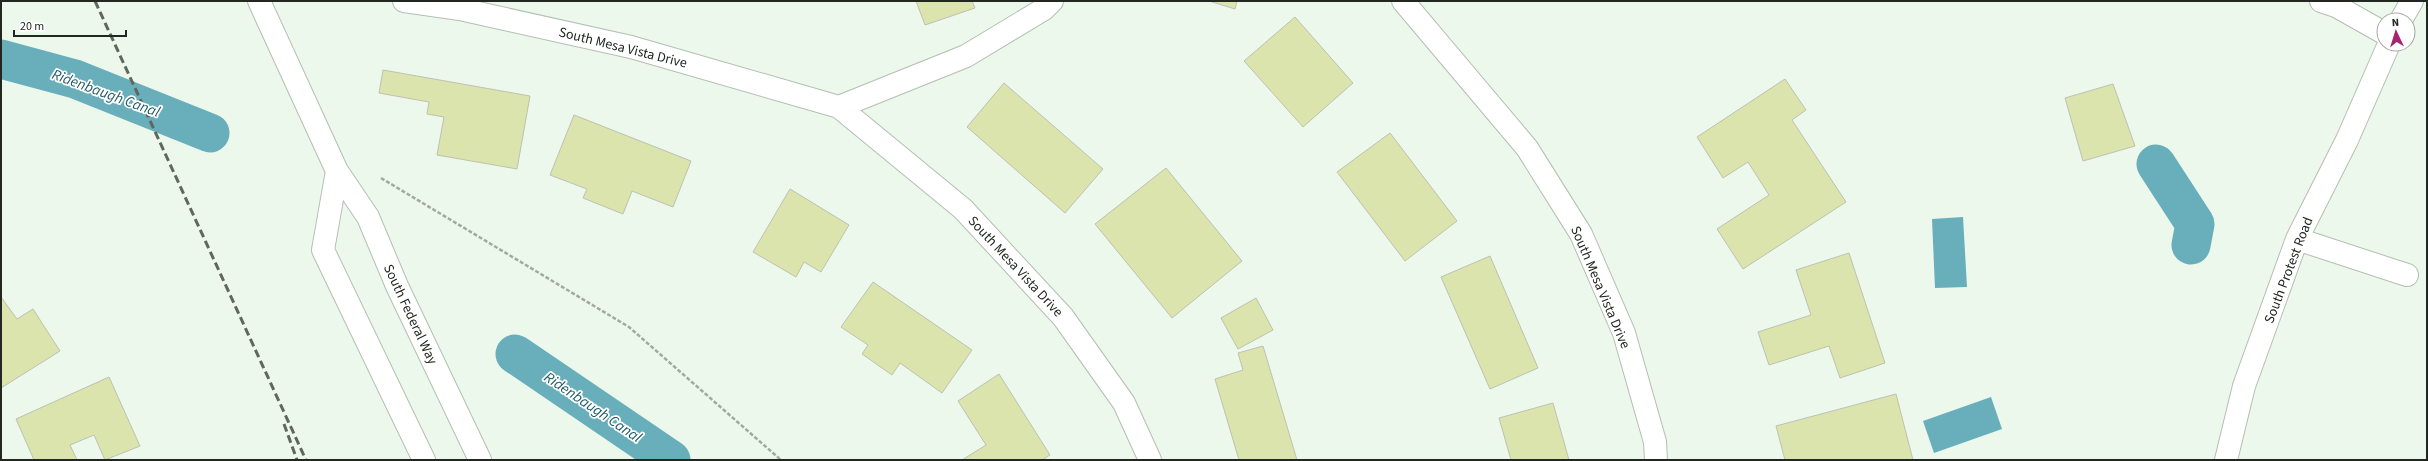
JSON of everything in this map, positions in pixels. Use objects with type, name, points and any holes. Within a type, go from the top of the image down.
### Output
[{"type":"street","name":"South Federal Way","points":[[259,1],[337,171],[368,217],[397,286],[480,460]]},
{"type":"street","name":"South Mesa Vista Drive","points":[[404,1],[460,9],[631,47],[839,108],[963,209],[1063,317],[1124,403],[1150,460]]},
{"type":"street","points":[[839,108],[966,56],[1044,9],[1052,1]]},
{"type":"street","name":"South Mesa Vista Drive","points":[[1403,1],[1528,148],[1581,234],[1624,333],[1655,442],[1656,460]]},
{"type":"street","points":[[2321,1],[2336,6],[2376,28]]},
{"type":"street","points":[[2406,12],[2412,1]]},
{"type":"street","name":"South Protest Road","points":[[2226,460],[2244,386],[2297,239],[2347,140],[2386,52]]},
{"type":"street","points":[[337,171],[323,250],[424,460]]},
{"type":"street","points":[[2297,239],[2407,275]]},
{"type":"path","points":[[375,174],[629,327],[781,460]]},
{"type":"water","points":[[1963,217],[1967,287],[1935,288],[1932,219]]},
{"type":"water","points":[[1991,397],[2002,429],[1934,453],[1923,421]]},
{"type":"building","points":[[916,1],[972,1],[975,8],[925,25]]},
{"type":"building","points":[[1209,1],[1237,1],[1235,9]]},
{"type":"building","points":[[1295,17],[1353,83],[1303,127],[1244,61]]},
{"type":"building","points":[[383,70],[530,96],[517,169],[437,155],[444,117],[427,114],[429,102],[379,93]]},
{"type":"building","points":[[1785,79],[1806,110],[1792,120],[1846,202],[1743,269],[1717,229],[1769,195],[1748,162],[1723,178],[1697,137]]},
{"type":"building","points":[[1004,83],[1103,169],[1065,213],[967,127]]},
{"type":"building","points":[[2113,84],[2135,146],[2083,161],[2065,98]]},
{"type":"building","points":[[574,115],[691,161],[673,207],[632,191],[623,214],[583,198],[587,189],[550,175]]},
{"type":"building","points":[[1390,133],[1457,221],[1405,261],[1337,172]]},
{"type":"building","points":[[1166,168],[1242,261],[1172,318],[1095,224]]},
{"type":"building","points":[[790,189],[849,225],[821,272],[804,262],[796,277],[753,252]]},
{"type":"building","points":[[1849,253],[1885,363],[1840,378],[1829,346],[1769,365],[1758,332],[1811,315],[1796,270]]},
{"type":"building","points":[[1490,256],[1538,368],[1490,389],[1441,277]]},
{"type":"building","points":[[873,282],[972,350],[942,393],[900,363],[892,375],[862,354],[868,345],[841,327]]},
{"type":"building","points":[[1,297],[17,319],[33,309],[60,351],[1,388]]},
{"type":"building","points":[[1256,298],[1273,330],[1238,349],[1221,318]]},
{"type":"building","points":[[1263,346],[1297,460],[1239,460],[1215,379],[1243,370],[1238,353]]},
{"type":"building","points":[[999,374],[1050,455],[1042,460],[962,460],[986,445],[958,401]]},
{"type":"building","points":[[109,377],[140,446],[105,460],[94,435],[70,445],[77,460],[34,460],[16,419]]},
{"type":"building","points":[[1896,394],[1913,460],[1785,460],[1776,426]]},
{"type":"building","points":[[1553,403],[1569,460],[1511,460],[1499,418]]},
{"type":"waterway","name":"Ridenbaugh Canal","points":[[1,59],[75,79],[210,133]]},
{"type":"waterway","points":[[2156,164],[2195,224],[2191,245]]},
{"type":"waterway","name":"Ridenbaugh Canal","points":[[515,354],[671,460]]},
{"type":"railway","points":[[95,1],[306,460]]},
{"type":"railway","points":[[284,424],[297,460]]}]
